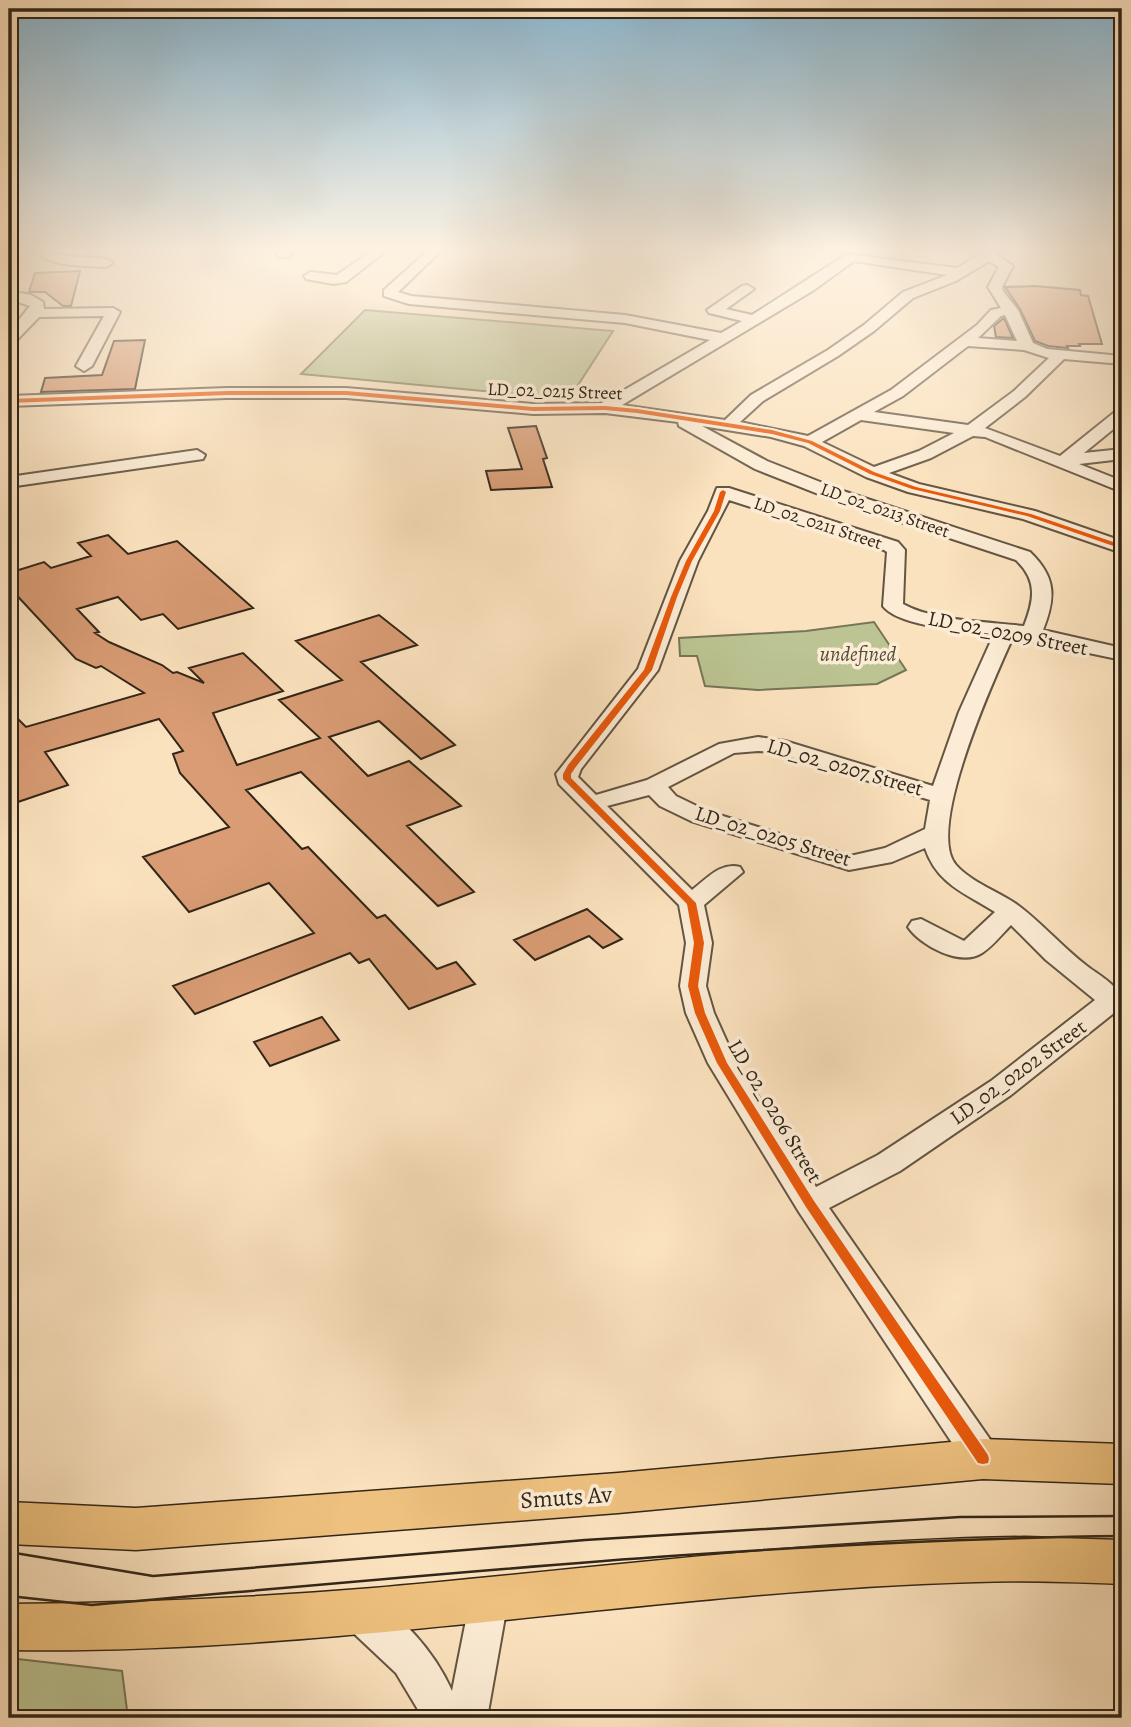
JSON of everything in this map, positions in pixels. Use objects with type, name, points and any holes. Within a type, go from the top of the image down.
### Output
[{"type":"main road","name":"Smuts Av","points":[[9,1523],[136,1529],[618,1493],[983,1459],[1122,1464]]},
{"type":"main road","points":[[9,1626],[85,1628],[360,1613],[598,1588],[906,1561],[1065,1558],[1122,1562]]},
{"type":"street","points":[[84,366],[105,328]]},
{"type":"street","points":[[671,328],[723,338]]},
{"type":"street","points":[[605,408],[742,328]]},
{"type":"street","points":[[730,425],[757,397],[833,353],[868,328]]},
{"type":"street","points":[[810,442],[897,393],[979,328]]},
{"type":"street","points":[[1018,328],[1027,346]]},
{"type":"street","points":[[964,341],[1027,346],[1060,355],[1122,360]]},
{"type":"street","points":[[872,473],[904,465],[971,430],[1016,399],[1060,355]]},
{"type":"street","name":"LD_02_0215 Street","points":[[9,401],[228,393],[346,393],[533,409],[605,408],[675,417],[730,425],[810,442],[872,473],[939,495],[1029,516],[1122,547]]},
{"type":"street","points":[[1064,461],[1122,414]]},
{"type":"street","points":[[860,415],[971,430],[1017,443],[1122,487]]},
{"type":"street","name":"LD_02_0213 Street","points":[[675,417],[761,465],[837,495],[1023,556],[1038,573],[1042,586],[1040,603],[1018,631]]},
{"type":"street","points":[[1064,461],[1122,454]]},
{"type":"street","points":[[9,482],[197,455]]},
{"type":"street","points":[[731,872],[691,903],[567,779],[567,774],[648,670],[674,597],[717,512],[723,492],[761,465]]},
{"type":"street","name":"LD_02_0211 Street","points":[[723,492],[891,546],[896,550],[893,603],[895,609]]},
{"type":"street","name":"LD_02_0209 Street","points":[[895,609],[944,622],[1018,631],[1122,654]]},
{"type":"street","name":"LD_02_0202 Street","points":[[810,1203],[889,1163],[1001,1088],[1109,1003],[1109,997],[1057,956],[1010,912],[943,867],[938,855],[936,833],[942,796],[966,721],[1018,631]]},
{"type":"street","name":"LD_02_0207 Street","points":[[592,803],[654,786],[723,750],[741,743],[756,742],[942,796]]},
{"type":"street","name":"LD_02_0205 Street","points":[[654,786],[668,801],[699,816],[849,863],[866,862],[906,849],[936,833]]},
{"type":"street","name":"LD_02_0206 Street","points":[[691,903],[699,943],[693,986],[700,1013],[722,1063],[810,1203],[983,1459]]},
{"type":"street","points":[[921,928],[955,948],[964,950],[972,948],[1010,912]]},
{"type":"street","points":[[467,1718],[489,1600]]},
{"type":"street","points":[[360,1613],[402,1648],[423,1674],[443,1718]]},
{"type":"green space","points":[[347,328],[573,328],[613,331],[569,399],[301,374]]},
{"type":"green space","name":"undefined","points":[[874,622],[906,670],[877,684],[758,690],[705,686],[697,656],[680,656],[679,638],[806,631]]},
{"type":"green space","points":[[9,1658],[122,1671],[128,1718],[9,1718]]},
{"type":"building","points":[[994,328],[1008,328],[1013,338],[996,337]]},
{"type":"building","points":[[1029,328],[1097,328],[1102,344],[1079,344],[1080,346],[1067,346],[1068,348],[1048,346],[1035,341]]},
{"type":"building","points":[[145,340],[135,389],[41,392],[45,378],[102,375],[114,341]]},
{"type":"building","points":[[536,426],[547,458],[543,459],[552,487],[491,490],[486,471],[522,469],[508,428]]},
{"type":"building","points":[[108,535],[128,554],[177,541],[253,608],[178,629],[163,614],[141,620],[118,597],[77,609],[99,632],[95,633],[173,673],[177,672],[204,683],[189,668],[243,653],[283,691],[213,713],[237,765],[320,738],[279,700],[342,680],[296,641],[379,615],[417,645],[361,662],[455,745],[421,759],[379,721],[329,737],[368,776],[409,761],[461,806],[407,826],[474,892],[438,906],[301,772],[246,790],[302,849],[308,847],[377,918],[385,915],[437,969],[456,962],[475,984],[409,1009],[369,959],[359,963],[350,953],[195,1014],[173,986],[314,933],[269,883],[189,912],[143,857],[229,827],[180,773],[173,754],[183,751],[159,719],[45,752],[68,785],[9,805],[9,710],[26,727],[144,693],[101,666],[96,668],[76,659],[9,587],[9,573],[44,562],[51,568],[91,556],[78,543]]},
{"type":"building","points":[[587,909],[622,939],[603,948],[589,936],[535,960],[514,940]]},
{"type":"building","points":[[322,1017],[339,1040],[270,1066],[254,1042]]},
{"type":"tram line","points":[[9,1552],[153,1576],[585,1540],[960,1517],[1122,1516]]},
{"type":"tram line","points":[[9,1596],[92,1605],[478,1571],[735,1552],[864,1544],[1122,1536]]},
{"type":"cycle path","points":[[9,401],[227,393],[346,393],[533,409],[605,408],[637,411],[772,432],[810,442],[872,473],[914,488],[1029,515],[1122,547]]},
{"type":"cycle path","points":[[723,492],[717,511],[689,561],[648,670],[571,767],[567,779],[691,903],[699,943],[693,986],[700,1013],[722,1063],[810,1204],[983,1459]]}]
